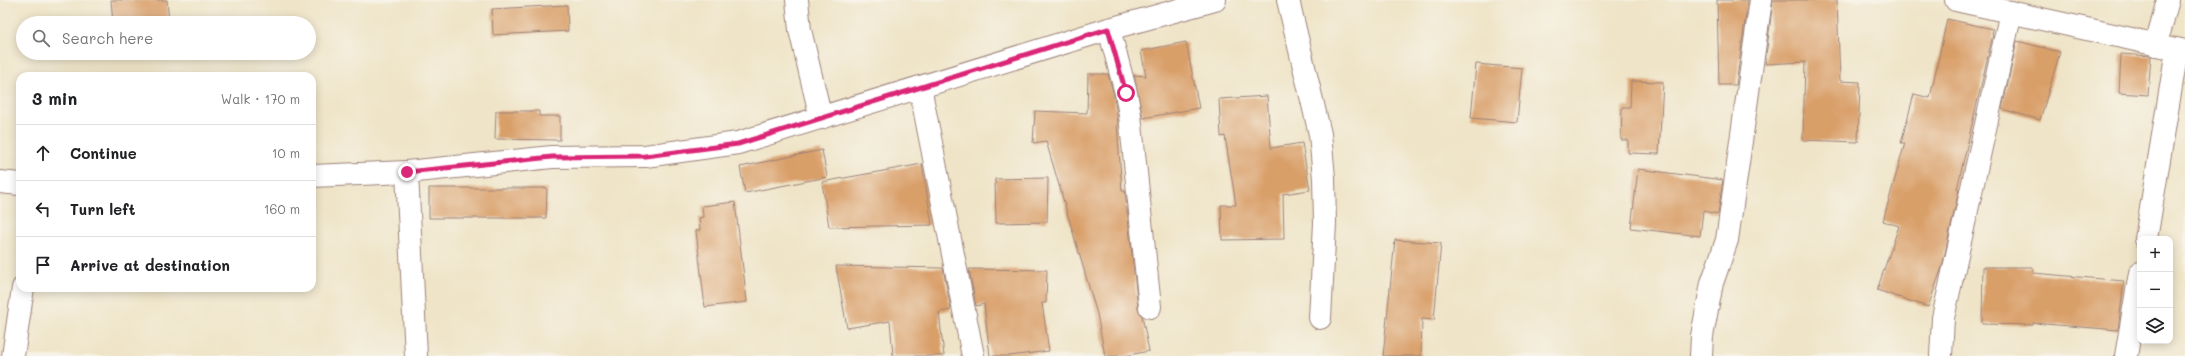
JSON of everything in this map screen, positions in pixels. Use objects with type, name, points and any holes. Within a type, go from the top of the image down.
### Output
[{"type":"street","points":[[797,0],[800,30],[821,118]]},
{"type":"street","points":[[316,176],[407,172],[552,157],[645,156],[738,144],[920,86],[1108,29],[1215,0]]},
{"type":"street","points":[[1288,0],[1320,134],[1326,223],[1320,318]]},
{"type":"street","points":[[1701,356],[1702,336],[1712,283],[1727,240],[1761,0]]},
{"type":"street","points":[[1956,0],[2173,49]]},
{"type":"street","points":[[2146,236],[2173,49],[2168,0]]},
{"type":"street","points":[[1941,356],[1943,318],[2011,12]]},
{"type":"street","points":[[1108,29],[1126,93],[1130,115],[1150,307]]},
{"type":"street","points":[[920,86],[972,356]]},
{"type":"street","points":[[407,172],[416,356]]},
{"type":"street","points":[[0,182],[16,184]]},
{"type":"street","points":[[2126,356],[2137,291]]},
{"type":"street","points":[[13,356],[22,292]]},
{"type":"building","points":[[111,0],[167,0],[168,16],[112,16]]},
{"type":"building","points":[[1717,0],[1748,0],[1736,85],[1719,85]]},
{"type":"building","points":[[1773,0],[1837,0],[1840,81],[1860,82],[1858,142],[1803,140],[1805,62],[1765,64]]},
{"type":"building","points":[[567,5],[568,31],[493,35],[492,9]]},
{"type":"building","points":[[1947,19],[1993,29],[1993,34],[1957,189],[1959,189],[1942,267],[1928,307],[1877,290],[1899,226],[1883,221],[1905,143],[1901,143],[1914,94],[1930,98]]},
{"type":"building","points":[[2017,41],[2060,52],[2040,120],[2002,109]]},
{"type":"building","points":[[1186,42],[1199,108],[1143,118],[1134,75],[1146,76],[1141,51]]},
{"type":"building","points":[[2121,54],[2151,56],[2148,95],[2119,93]]},
{"type":"building","points":[[1476,64],[1522,68],[1517,122],[1471,118]]},
{"type":"building","points":[[1088,74],[1108,74],[1114,96],[1118,123],[1122,191],[1125,191],[1138,308],[1142,316],[1149,351],[1124,356],[1105,356],[1097,314],[1046,141],[1033,143],[1035,111],[1087,113]]},
{"type":"building","points":[[1631,81],[1663,82],[1659,154],[1628,153],[1628,140],[1621,140],[1622,107],[1630,107]]},
{"type":"building","points":[[1267,96],[1271,148],[1302,143],[1310,190],[1283,194],[1284,239],[1222,240],[1221,205],[1236,205],[1225,136],[1221,137],[1219,99]]},
{"type":"building","points":[[496,111],[539,111],[539,116],[560,116],[560,140],[495,139]]},
{"type":"building","points":[[822,150],[827,177],[745,193],[740,167]]},
{"type":"building","points":[[922,164],[932,225],[829,227],[822,182]]},
{"type":"building","points":[[1638,169],[1723,180],[1718,214],[1703,211],[1700,236],[1631,228]]},
{"type":"building","points":[[1048,178],[1047,222],[996,223],[995,179]]},
{"type":"building","points":[[429,188],[547,188],[546,218],[429,218]]},
{"type":"building","points":[[735,202],[747,302],[705,307],[696,231],[700,230],[699,218],[703,217],[702,206]]},
{"type":"building","points":[[1395,240],[1441,243],[1434,320],[1422,319],[1421,356],[1383,356]]},
{"type":"building","points":[[836,266],[943,268],[951,310],[939,312],[944,356],[893,356],[890,321],[847,328]]},
{"type":"building","points":[[1983,267],[2033,267],[2033,273],[2124,281],[2118,330],[2033,323],[2033,325],[1982,324]]},
{"type":"building","points":[[969,269],[1047,270],[1046,303],[1042,303],[1049,351],[1009,356],[990,356],[984,304],[976,306]]},
{"type":"route","points":[[407,172],[434,168],[490,165],[552,157],[645,156],[738,144],[920,86],[996,65],[1108,29],[1126,93]]}]
